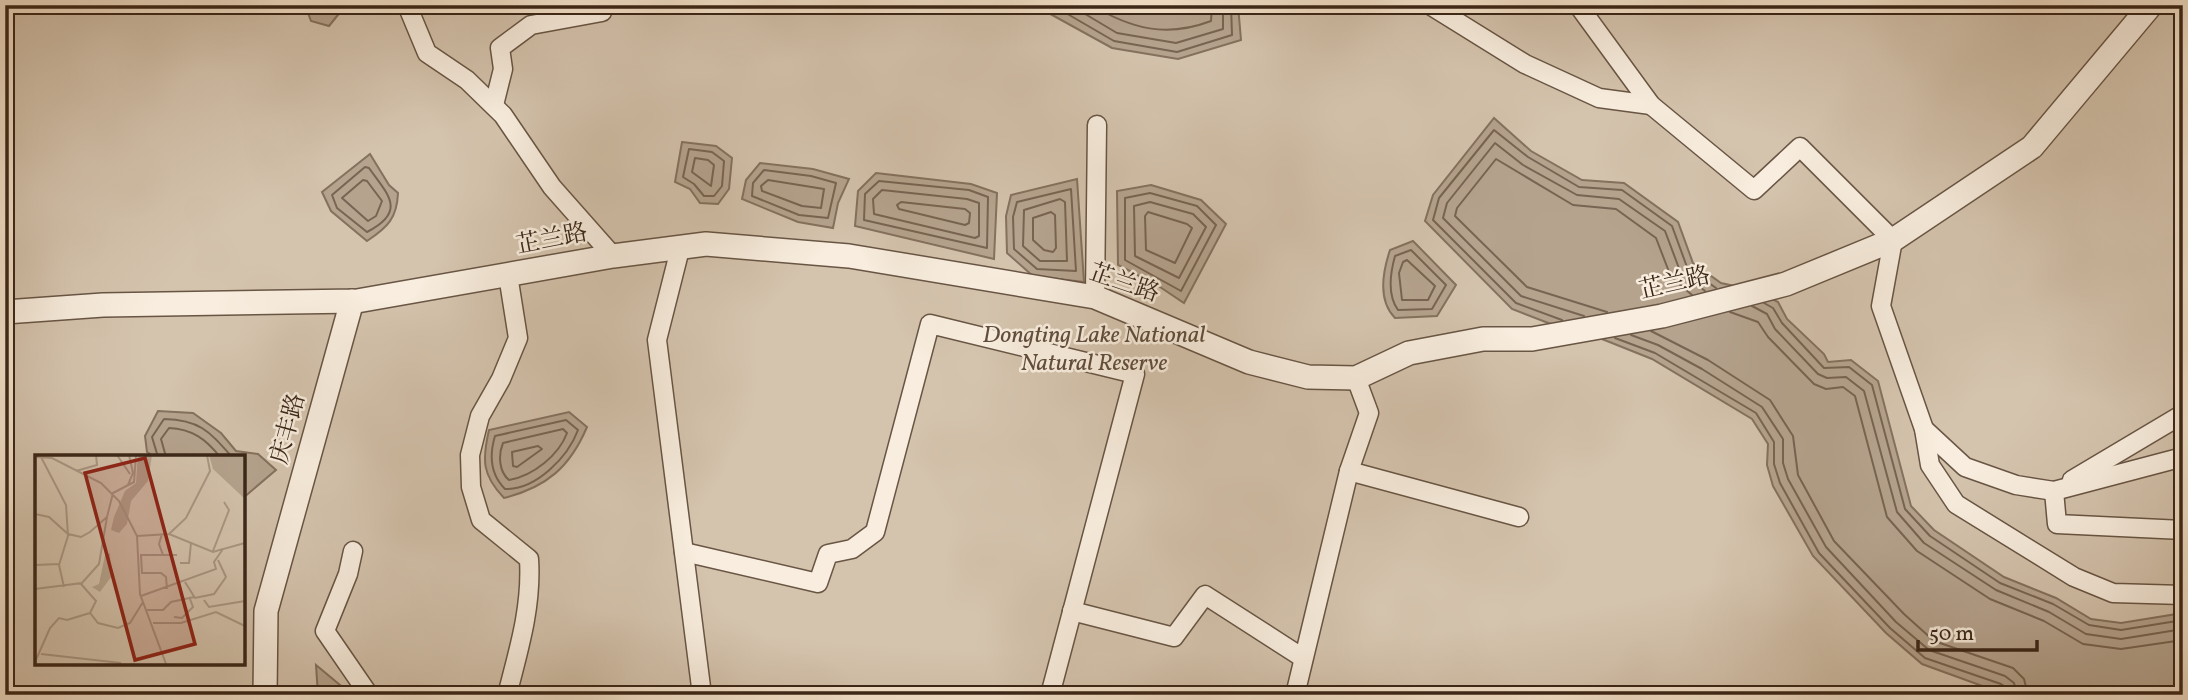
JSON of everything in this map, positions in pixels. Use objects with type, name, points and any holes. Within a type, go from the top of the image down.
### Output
[{"type":"street","points":[[407,5],[426,53],[467,80],[503,115],[552,187],[613,256]]},
{"type":"street","points":[[1430,5],[1525,64],[1599,98],[1651,105]]},
{"type":"street","points":[[1578,5],[1651,105],[1754,190],[1800,147],[1893,240],[1881,306],[1924,429],[1930,465],[1956,504],[2074,577],[2113,593],[2183,595]]},
{"type":"street","name":"芷兰路","points":[[5,312],[103,305],[352,302],[613,256],[706,244],[849,256],[1095,297],[1249,362],[1308,377],[1356,378],[1409,353],[1483,339],[1532,339],[1662,316],[1786,284],[1893,240],[2032,147],[2151,5]]},
{"type":"street","points":[[494,106],[503,69],[500,48],[531,25],[602,12]]},
{"type":"street","points":[[1095,297],[1097,125]]},
{"type":"street","points":[[680,248],[657,340],[702,695]]},
{"type":"street","points":[[507,695],[525,628],[531,587],[529,559],[481,520],[471,488],[470,455],[480,416],[501,379],[518,338],[508,275]]},
{"type":"street","name":"庆丰路","points":[[265,695],[266,611],[352,302]]},
{"type":"street","points":[[684,552],[818,583],[828,554],[852,549],[875,532],[930,324],[1135,374],[1050,695]]},
{"type":"street","points":[[1295,695],[1349,471],[1369,413],[1356,378]]},
{"type":"street","points":[[2053,491],[2183,414]]},
{"type":"street","points":[[1924,429],[1965,467],[2016,485],[2053,491],[2183,457]]},
{"type":"street","points":[[1349,471],[1519,517]]},
{"type":"street","points":[[2053,491],[2057,524],[2183,530]]},
{"type":"street","points":[[353,551],[348,574],[325,631],[369,695]]},
{"type":"street","points":[[1072,611],[1174,637],[1205,595],[1304,658]]},
{"type":"green space","name":"Dongting Lake National Natural Reserve","points":[[5,5],[2183,5],[2183,695],[5,695]]},
{"type":"water","points":[[305,5],[346,5],[329,26],[311,21]]},
{"type":"water","points":[[1034,5],[1238,5],[1241,40],[1178,59],[1112,48]]},
{"type":"water","points":[[1494,118],[1531,151],[1582,180],[1624,183],[1678,222],[1693,263],[1721,283],[1757,291],[1778,302],[1787,319],[1824,354],[1828,362],[1851,360],[1878,381],[1911,506],[1934,530],[2004,577],[2056,598],[2091,619],[2121,623],[2183,613],[2183,695],[2007,695],[1922,664],[1886,633],[1813,556],[1773,486],[1767,465],[1768,444],[1752,419],[1652,359],[1592,335],[1556,326],[1512,309],[1425,221],[1433,195]]},
{"type":"water","points":[[682,142],[716,146],[732,158],[729,189],[718,204],[700,203],[690,189],[675,182]]},
{"type":"water","points":[[370,154],[389,185],[398,193],[396,209],[390,221],[367,241],[331,211],[322,192]]},
{"type":"water","points":[[760,163],[813,169],[849,179],[838,203],[833,228],[798,222],[742,199],[746,180]]},
{"type":"water","points":[[876,173],[971,184],[997,193],[994,259],[855,226],[858,191]]},
{"type":"water","points":[[1077,179],[1084,282],[1033,276],[1007,253],[1006,216],[1011,195]]},
{"type":"water","points":[[1151,185],[1201,200],[1226,224],[1184,303],[1157,285],[1118,265],[1117,191]]},
{"type":"water","points":[[1413,241],[1456,285],[1437,316],[1395,318],[1389,311],[1384,294],[1385,267],[1390,250]]},
{"type":"water","points":[[158,411],[193,413],[221,433],[236,451],[258,454],[276,470],[245,496],[245,455],[152,455],[147,452],[145,436]]},
{"type":"water","points":[[569,412],[587,427],[565,464],[533,488],[504,498],[491,482],[486,467],[485,450],[489,430]]},
{"type":"water","points":[[316,665],[352,695],[318,695]]}]
